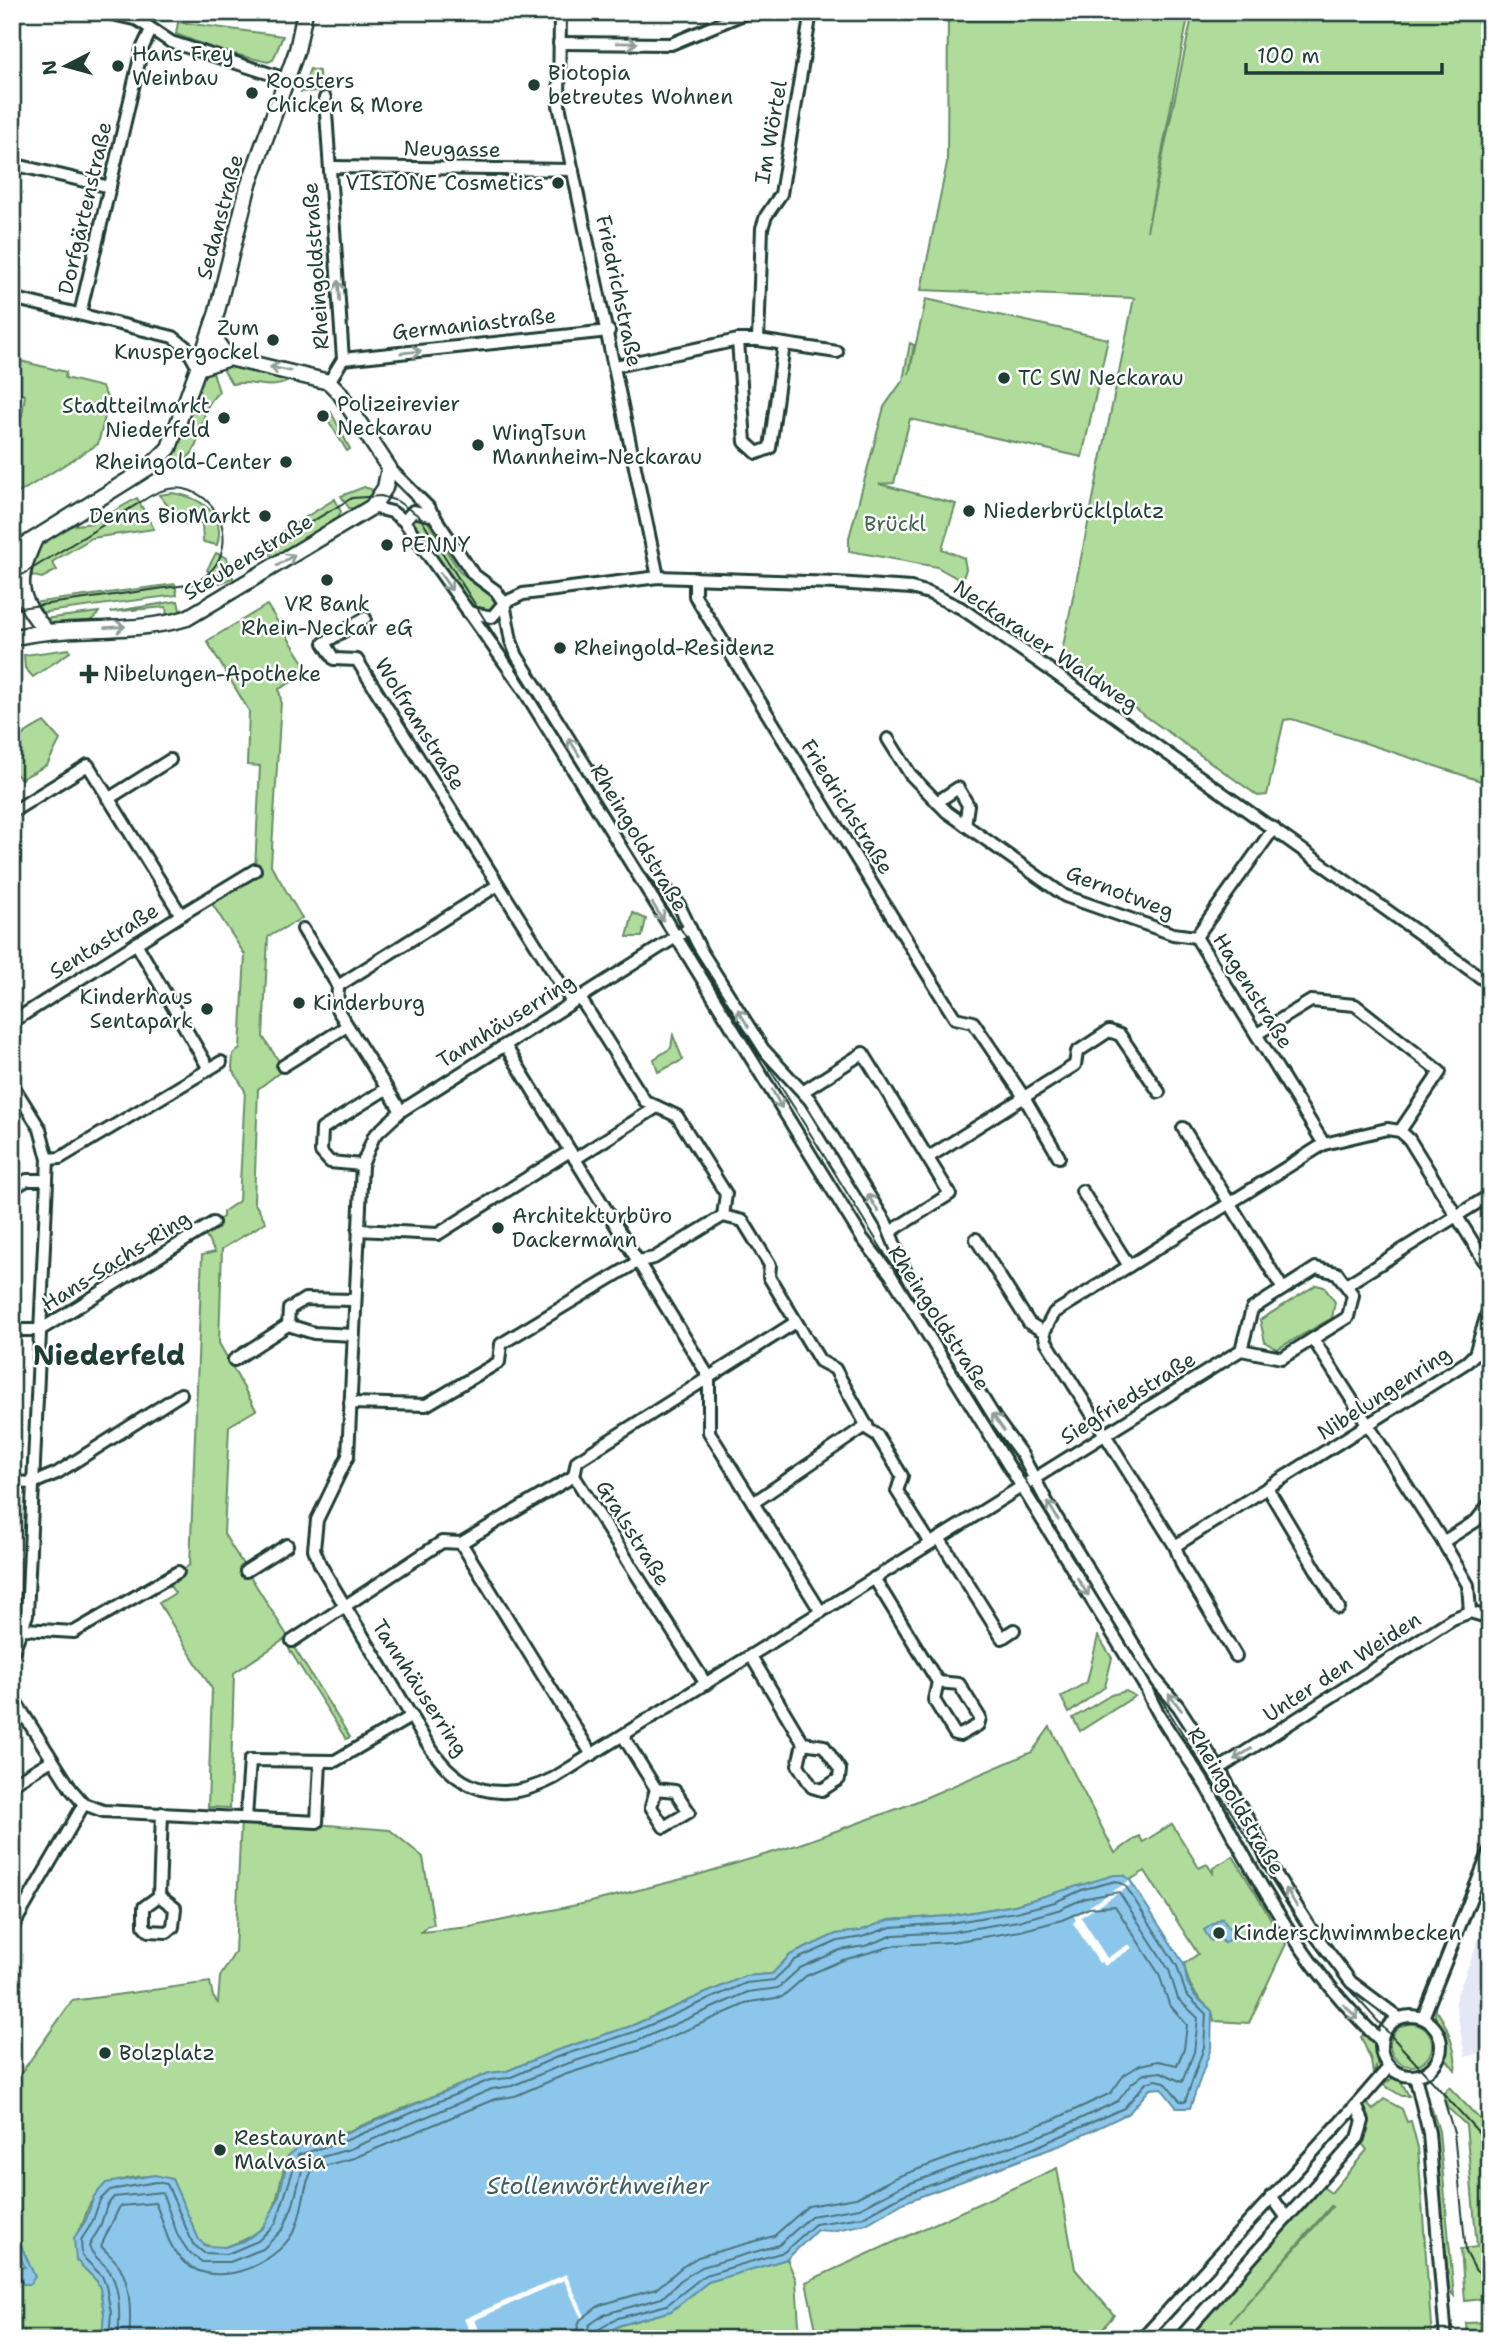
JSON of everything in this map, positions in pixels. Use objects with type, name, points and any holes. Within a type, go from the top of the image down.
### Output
[{"type":"street","points":[[104,12],[138,20],[171,42],[286,79],[300,39],[304,12]]},
{"type":"street","name":"Friedrichstraße","points":[[560,12],[559,105],[609,331],[658,577]]},
{"type":"street","points":[[559,43],[671,44],[748,12]]},
{"type":"street","name":"Im Wörtel","points":[[758,340],[762,228],[766,216],[781,194],[811,12]]},
{"type":"street","name":"Dorfgärtenstraße","points":[[79,314],[142,49],[151,30]]},
{"type":"street","name":"Sedanstraße","points":[[198,368],[213,323],[248,187],[286,79]]},
{"type":"street","name":"Rheingoldstraße","points":[[325,98],[343,359],[329,382]]},
{"type":"street","points":[[12,164],[110,187]]},
{"type":"street","name":"Neugasse","points":[[330,166],[573,170]]},
{"type":"street","points":[[12,298],[173,337],[187,348],[198,368],[171,443],[162,457],[12,553]]},
{"type":"street","points":[[213,323],[219,346],[229,358]]},
{"type":"street","name":"Germaniastraße","points":[[343,359],[609,331]]},
{"type":"street","points":[[738,340],[745,442],[757,453],[770,448],[784,344]]},
{"type":"street","points":[[616,366],[738,340],[758,340],[837,352]]},
{"type":"street","points":[[198,368],[229,358],[329,382],[339,392],[389,468],[435,516],[472,574],[496,591],[504,603],[492,617],[467,612]]},
{"type":"street","points":[[389,468],[385,488],[372,507],[391,512],[404,521],[413,511],[435,516]]},
{"type":"street","name":"Steubenstraße","points":[[12,638],[47,632],[164,624],[187,618],[372,507]]},
{"type":"street","name":"Rheingoldstraße","points":[[404,521],[515,676],[640,876],[675,938],[767,1080],[862,1238],[891,1275],[1146,1688],[1160,1718],[1187,1754],[1231,1835],[1303,1951],[1343,2004],[1381,2041],[1382,2055],[1389,2067]]},
{"type":"street","points":[[35,538],[23,564],[22,597],[47,632]]},
{"type":"street","name":"Neckarauer Waldweg","points":[[504,603],[516,596],[545,590],[658,577],[911,588],[939,597],[1046,667],[1490,984]]},
{"type":"street","name":"Friedrichstraße","points":[[695,578],[695,596],[955,1018],[973,1022],[1024,1097],[1059,1157]]},
{"type":"street","name":"Rheingoldstraße","points":[[504,603],[511,641],[517,656],[649,867],[678,903],[690,928],[763,1049],[804,1091],[890,1232],[908,1277],[1035,1479],[1155,1679],[1178,1706],[1219,1769],[1258,1837],[1268,1862],[1323,1947],[1351,1982],[1399,2018]]},
{"type":"street","name":"Wolframstraße","points":[[365,618],[324,643],[334,659],[357,660],[498,885],[645,1101],[677,1116],[726,1194],[723,1216]]},
{"type":"street","name":"Gernotweg","points":[[888,739],[910,774],[937,802],[1065,896],[1173,934],[1196,937]]},
{"type":"street","points":[[108,799],[170,760]]},
{"type":"street","name":"Sentastraße","points":[[12,812],[88,765],[181,915]]},
{"type":"street","points":[[937,802],[958,788],[968,805],[965,825]]},
{"type":"street","name":"Hagenstraße","points":[[1273,828],[1196,937],[1324,1144]]},
{"type":"street","name":"Sentastraße","points":[[12,1022],[255,870]]},
{"type":"street","points":[[338,986],[498,885]]},
{"type":"street","name":"Tannhäuserring","points":[[690,928],[401,1111],[374,1136],[362,1165],[346,1464],[317,1520],[313,1540],[316,1558],[412,1716],[451,1772],[471,1786],[497,1793],[531,1789],[623,1736],[1035,1479]]},
{"type":"street","points":[[303,929],[338,986],[337,1009],[401,1111]]},
{"type":"street","points":[[136,943],[209,1069]]},
{"type":"street","points":[[1257,1034],[1311,1001],[1355,1005],[1440,1072],[1400,1131]]},
{"type":"street","points":[[283,1066],[347,1026]]},
{"type":"street","points":[[929,1157],[1075,1065],[1077,1052],[1109,1031],[1120,1035],[1158,1092]]},
{"type":"street","points":[[505,1045],[709,1377],[709,1432],[821,1612]]},
{"type":"street","points":[[804,1091],[863,1054],[929,1157],[950,1194],[890,1232]]},
{"type":"street","points":[[48,1159],[60,1158],[221,1062]]},
{"type":"street","name":"Hans-Sachs-Ring","points":[[12,1083],[40,1129],[48,1159],[24,1629],[12,1654]]},
{"type":"street","points":[[362,1165],[330,1162],[321,1152],[322,1129],[386,1089]]},
{"type":"street","points":[[358,1230],[438,1234],[469,1213],[657,1107]]},
{"type":"street","points":[[1183,1128],[1283,1289]]},
{"type":"street","points":[[1236,1656],[1183,1567],[1175,1546],[1046,1341],[1044,1332],[1054,1313],[1324,1144],[1387,1129],[1400,1131],[1409,1139],[1490,1270]]},
{"type":"street","points":[[12,1189],[27,1180],[47,1180]]},
{"type":"street","points":[[1082,1191],[1129,1266]]},
{"type":"street","points":[[1346,1285],[1490,1195]]},
{"type":"street","points":[[350,1403],[426,1405],[499,1362],[501,1344],[639,1261],[654,1258],[723,1216],[743,1221],[770,1265],[769,1277],[820,1361],[835,1369],[867,1425],[902,1476],[897,1491],[1002,1638],[1014,1630]]},
{"type":"street","name":"Hans-Sachs-Ring","points":[[40,1330],[213,1223]]},
{"type":"street","points":[[976,1239],[1029,1323],[1044,1332]]},
{"type":"street","points":[[1316,1268],[1337,1273],[1353,1295],[1348,1317],[1282,1358],[1241,1350],[1252,1309],[1283,1289],[1316,1268]]},
{"type":"street","points":[[288,1325],[289,1309],[305,1299],[355,1300]]},
{"type":"street","name":"Nibelungenring","points":[[1175,1546],[1368,1426],[1475,1354],[1490,1304]]},
{"type":"street","points":[[574,1476],[577,1461],[796,1322]]},
{"type":"street","points":[[288,1325],[314,1333],[353,1335]]},
{"type":"street","points":[[234,1360],[288,1325]]},
{"type":"street","points":[[12,1330],[40,1330]]},
{"type":"street","points":[[1313,1339],[1468,1585],[1470,1612],[1490,1618]]},
{"type":"street","name":"Siegfriedstraße","points":[[1035,1479],[1241,1350]]},
{"type":"street","points":[[12,1482],[33,1483],[57,1473],[181,1394]]},
{"type":"street","points":[[753,1503],[867,1425]]},
{"type":"street","name":"Gralsstraße","points":[[461,1543],[574,1476],[706,1684]]},
{"type":"street","points":[[1268,1489],[1339,1608]]},
{"type":"street","points":[[1443,1542],[1476,1521],[1490,1503]]},
{"type":"street","name":"Tannhäuserring","points":[[292,1642],[442,1542],[461,1543]]},
{"type":"street","points":[[461,1543],[592,1755]]},
{"type":"street","points":[[246,1571],[287,1545]]},
{"type":"street","points":[[24,1629],[74,1632],[178,1572]]},
{"type":"street","points":[[874,1578],[938,1682],[934,1700],[955,1734],[960,1735],[978,1725],[979,1718],[959,1684],[938,1682]]},
{"type":"street","name":"Unter den Weiden","points":[[1219,1769],[1452,1619],[1470,1612]]},
{"type":"street","points":[[751,1656],[803,1743],[798,1765],[812,1787],[822,1790],[839,1779],[840,1770],[824,1746],[803,1743]]},
{"type":"street","points":[[12,1696],[52,1760],[84,1804],[103,1811],[317,1822],[320,1762]]},
{"type":"street","points":[[246,1818],[250,1759],[320,1762],[344,1758],[412,1716]]},
{"type":"street","points":[[623,1736],[656,1789]]},
{"type":"street","points":[[12,1784],[52,1760]]},
{"type":"street","points":[[12,1928],[84,1804]]},
{"type":"street","points":[[159,1896],[162,1813]]},
{"type":"street","points":[[1423,2018],[1490,1850]]},
{"type":"street","points":[[1142,2339],[1389,2067],[1401,2075],[1415,2076],[1433,2066],[1441,2048],[1438,2034],[1423,2018],[1411,2015],[1389,2024],[1381,2041]]},
{"type":"street","points":[[1415,2076],[1429,2133],[1447,2339]]},
{"type":"street","points":[[1179,2339],[1358,2138],[1363,2121],[1356,2105]]},
{"type":"street","points":[[1271,2196],[1287,2218]]},
{"type":"shaded area","points":[[1490,1911],[1490,2050],[1465,2057],[1455,2000]]},
{"type":"green space","points":[[948,12],[1189,12],[1147,231],[1193,12],[1490,12],[1490,784],[1292,719],[1284,720],[1267,795],[1258,796],[1061,656],[1134,298],[921,290],[947,163]]},
{"type":"green space","points":[[178,22],[283,36],[273,60],[268,62],[217,50],[176,34]]},
{"type":"green space","points":[[310,69],[319,71],[320,91],[301,92]]},
{"type":"green space","name":"TC SW Neckarau","points":[[926,299],[1108,339],[1082,457],[910,419],[894,483],[879,484],[956,504],[942,549],[964,558],[966,569],[962,581],[937,567],[849,551],[849,538],[884,407],[903,380],[910,343],[914,345],[909,374]]},
{"type":"green space","points":[[12,359],[66,372],[65,378],[102,387],[109,401],[98,444],[12,497],[12,415],[22,416],[25,395],[12,391]]},
{"type":"green space","points":[[232,365],[292,379],[277,385],[232,384],[221,366]]},
{"type":"green space","points":[[212,369],[219,392],[205,413],[196,447],[180,464],[165,469],[203,377]]},
{"type":"green space","points":[[331,412],[350,449],[347,451],[325,415]]},
{"type":"green space","points":[[364,487],[376,491],[360,508],[349,508],[341,496]]},
{"type":"green space","points":[[172,493],[191,498],[208,508],[218,524],[217,545],[203,542],[202,523],[183,524],[159,495]]},
{"type":"green space","points":[[137,498],[154,529],[92,538],[52,562],[57,570],[42,578],[33,576],[30,568],[37,546],[68,526],[93,523]]},
{"type":"green space","points":[[335,499],[341,512],[334,522],[272,559],[269,540]]},
{"type":"green space","points":[[412,516],[426,519],[460,572],[492,594],[497,604],[485,612],[472,605],[411,523]]},
{"type":"green space","points":[[216,553],[227,558],[233,578],[220,583],[207,570]]},
{"type":"green space","points":[[175,584],[177,595],[39,613],[32,603]]},
{"type":"green space","points":[[178,601],[180,610],[198,607],[167,617],[166,607],[110,612]]},
{"type":"green space","points":[[267,605],[310,672],[279,689],[281,701],[271,865],[302,918],[268,937],[263,1037],[284,1069],[258,1089],[254,1202],[266,1222],[222,1249],[219,1343],[256,1410],[229,1426],[224,1534],[288,1637],[234,1673],[230,1808],[208,1807],[212,1689],[159,1603],[175,1593],[165,1579],[190,1565],[202,1255],[215,1252],[202,1230],[223,1217],[223,1212],[239,1201],[245,1091],[232,1068],[233,1054],[240,1049],[245,955],[209,899],[255,869],[260,766],[247,765],[249,711],[207,641]]},
{"type":"green space","points":[[99,612],[82,624],[57,624],[44,619]]},
{"type":"green space","points":[[69,649],[70,652],[33,677],[25,668],[24,655]]},
{"type":"green space","points":[[44,722],[60,740],[47,765],[21,779],[12,770],[15,745],[22,735]]},
{"type":"green space","points":[[633,913],[646,919],[642,937],[627,937]]},
{"type":"green space","points":[[673,1035],[683,1060],[658,1072],[654,1059],[671,1048]]},
{"type":"green space","points":[[1316,1285],[1324,1287],[1335,1302],[1332,1318],[1277,1349],[1265,1342],[1260,1320]]},
{"type":"green space","points":[[1098,1636],[1112,1658],[1105,1687],[1069,1713],[1061,1697],[1087,1682]]},
{"type":"green space","points":[[293,1646],[350,1737],[346,1739],[289,1649]]},
{"type":"green space","points":[[1126,1691],[1135,1696],[1080,1731],[1073,1718],[1111,1695]]},
{"type":"green space","points":[[1050,1727],[1115,1853],[1139,1836],[1143,1842],[1172,1824],[1199,1868],[1207,1864],[1213,1873],[1213,1868],[1233,1856],[1286,1944],[1249,2023],[1214,2021],[1212,2011],[1190,1985],[1184,1964],[1198,1954],[1145,1871],[1130,1880],[1124,1875],[1109,1877],[1015,1905],[949,1916],[889,1920],[860,1931],[836,1934],[790,1955],[772,1974],[745,1976],[631,2026],[555,2051],[507,2071],[489,2073],[288,2156],[269,2219],[250,2237],[229,2246],[211,2247],[199,2240],[172,2179],[150,2176],[117,2182],[99,2193],[91,2202],[78,2231],[81,2265],[97,2281],[100,2288],[104,2313],[102,2339],[12,2339],[12,2086],[72,2001],[210,1982],[213,1997],[218,2003],[220,1977],[235,1952],[241,1818],[390,1830],[423,1857],[434,1925],[427,1926],[421,1932],[470,1927],[591,1902],[694,1876],[797,1845],[908,1805],[1032,1752]]},
{"type":"green space","points":[[1434,2008],[1450,2038],[1455,2055],[1455,2070],[1444,2056],[1445,2043]]},
{"type":"green space","points":[[1411,2024],[1426,2030],[1432,2045],[1426,2060],[1411,2066],[1396,2060],[1390,2045],[1396,2030]]},
{"type":"green space","points":[[1366,2032],[1377,2052],[1373,2074],[1371,2060],[1361,2037]]},
{"type":"green space","points":[[1393,2078],[1401,2081],[1409,2096],[1402,2096],[1383,2085]]},
{"type":"green space","points":[[1449,2087],[1490,2130],[1488,2298],[1465,2301],[1461,2249],[1477,2247],[1466,2125],[1448,2108],[1443,2094]]},
{"type":"green space","points":[[1384,2099],[1402,2109],[1407,2122],[1411,2121],[1418,2148],[1432,2339],[1185,2339],[1323,2187],[1331,2193],[1367,2150],[1361,2142],[1368,2130],[1362,2107],[1366,2103],[1373,2110]],"holes":[[[1331,2206],[1332,2207],[1230,2322]]]},
{"type":"green space","points":[[1426,2105],[1431,2106],[1439,2131],[1454,2296],[1449,2290],[1434,2131]]},
{"type":"green space","points":[[1057,2168],[1075,2269],[1114,2315],[1094,2339],[818,2339],[806,2282]]},
{"type":"green space","points":[[787,2259],[796,2280],[800,2339],[594,2339],[621,2325],[671,2311],[708,2282]]},
{"type":"green space","points":[[1490,2322],[1490,2339],[1467,2339],[1466,2323]]},
{"type":"water","name":"Stollenwörthweiher","points":[[1114,1875],[1124,1875],[1130,1880],[1184,1964],[1187,1982],[1195,1996],[1212,2011],[1211,2048],[1190,2108],[1177,2108],[1161,2088],[1150,2089],[1129,2113],[1064,2144],[905,2202],[866,2224],[831,2231],[817,2230],[787,2259],[708,2282],[671,2311],[621,2325],[594,2339],[102,2339],[104,2313],[100,2288],[97,2281],[76,2260],[74,2238],[86,2220],[94,2196],[106,2183],[155,2175],[172,2179],[199,2240],[206,2246],[225,2247],[244,2241],[263,2228],[278,2200],[289,2155],[300,2146],[345,2134],[489,2073],[507,2071],[555,2051],[631,2026],[745,1976],[772,1974],[790,1955],[836,1934],[860,1931],[889,1920],[949,1916],[1015,1905]]},
{"type":"water","name":"Kinderschwimmbecken","points":[[1222,1918],[1234,1936],[1224,1943],[1219,1936],[1211,1941],[1204,1930]]},
{"type":"water","points":[[12,2240],[19,2241],[35,2277],[30,2284],[23,2284],[14,2269],[25,2267],[19,2254],[15,2254],[12,2261]]},
{"type":"pier","points":[[1129,1881],[1131,1885],[1081,1917],[1107,1958],[1129,1944],[1132,1948],[1105,1966],[1102,1962],[1099,1963],[1073,1923],[1076,1920],[1074,1916]]},
{"type":"pier","points":[[566,2274],[585,2316],[581,2318],[564,2280],[475,2320],[483,2339],[473,2339],[464,2319]]},
{"type":"tram line","points":[[12,581],[152,495],[172,489],[190,491],[206,499],[217,513],[223,530],[223,547],[216,564],[201,579]]},
{"type":"tram line","points":[[12,609],[201,583],[228,571],[352,498],[381,496],[397,501],[419,516],[795,1109],[1310,1939],[1346,1986],[1490,2145]]},
{"type":"tram line","points":[[1444,2100],[1454,2133],[1466,2252],[1476,2271],[1490,2280]]},
{"type":"place","name":"Hans Frey Weinbau","points":[[118,66]]},
{"type":"place","name":"Biotopia betreutes Wohnen","points":[[534,85]]},
{"type":"place","name":"Roosters Chicken & More","points":[[252,93]]},
{"type":"place","name":"VISIONE Cosmetics","points":[[558,183]]},
{"type":"place","name":"Zum Knuspergockel","points":[[273,340]]},
{"type":"place","name":"TC SW Neckarau","points":[[1004,378]]},
{"type":"place","name":"Polizeirevier Neckarau","points":[[323,416]]},
{"type":"place","name":"Stadtteilmarkt Niederfeld","points":[[224,418]]},
{"type":"place","name":"WingTsun Mannheim-Neckarau","points":[[478,445]]},
{"type":"place","name":"Rheingold-Center","points":[[286,462]]},
{"type":"place","name":"Niederbrücklplatz","points":[[969,511]]},
{"type":"place","name":"Denns BioMarkt","points":[[265,516]]},
{"type":"place","name":"PENNY","points":[[387,545]]},
{"type":"place","name":"VR Bank Rhein-Neckar eG","points":[[327,580]]},
{"type":"place","name":"Rheingold-Residenz","points":[[560,648]]},
{"type":"place","name":"Nibelungen-Apotheke","points":[[89,674]]},
{"type":"place","name":"Kinderburg","points":[[299,1003]]},
{"type":"place","name":"Kinderhaus Sentapark","points":[[207,1009]]},
{"type":"place","name":"Architekturbüro Dackermann","points":[[498,1228]]},
{"type":"place","name":"Kinderschwimmbecken","points":[[1219,1933]]},
{"type":"place","name":"Bolzplatz","points":[[105,2053]]},
{"type":"place","name":"Restaurant Malvasia","points":[[220,2150]]},
{"type":"district","name":"Niederfeld","points":[[109,1355]]},
{"type":"park label","name":"Brückl","points":[[895,524]]}]
